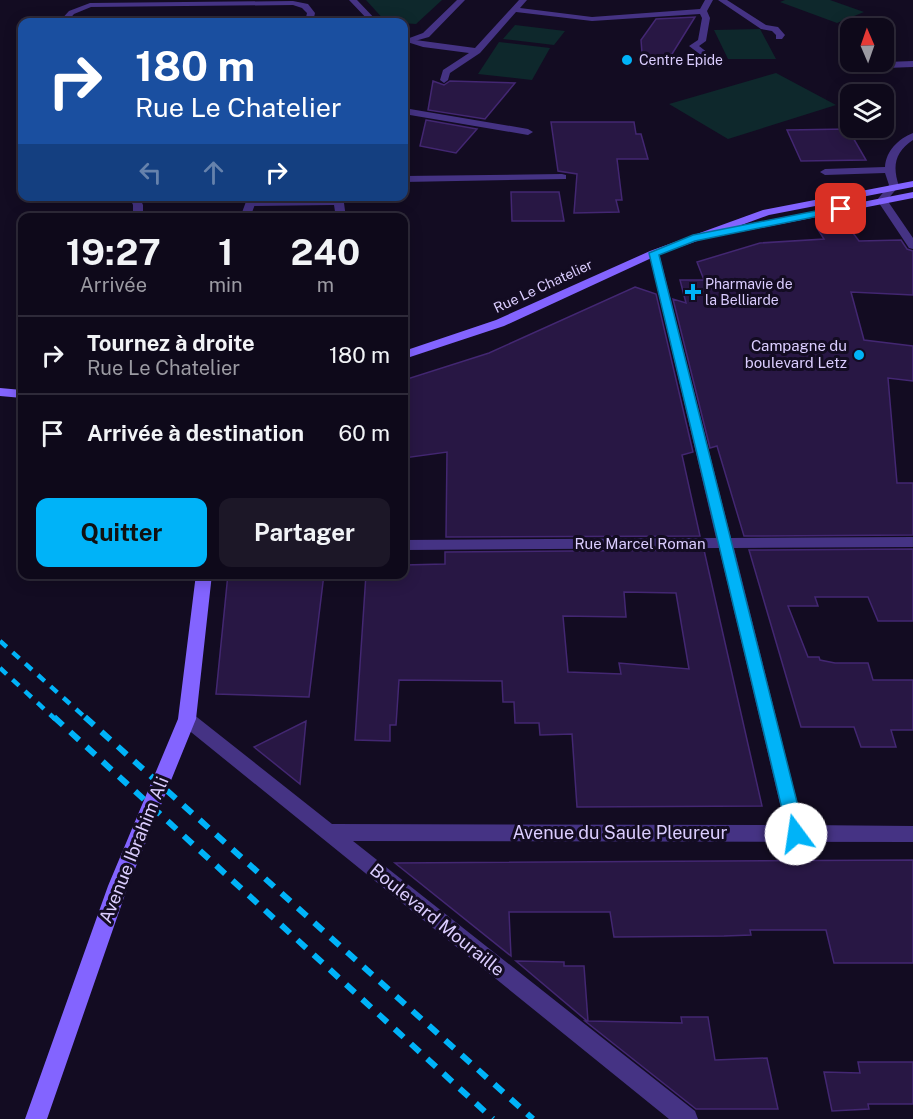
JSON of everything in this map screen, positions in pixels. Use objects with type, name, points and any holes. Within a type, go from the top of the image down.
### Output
[{"type":"main road","name":"Rue Le Chatelier","points":[[408,354],[500,323],[654,253],[767,212],[913,184]]},
{"type":"main road","name":"Rue Le Chatelier","points":[[693,238],[913,195]]},
{"type":"main road","points":[[0,392],[18,394]]},
{"type":"main road","name":"Avenue Ibrahim Ali","points":[[36,1119],[118,886],[187,719],[203,579]]},
{"type":"street","points":[[353,0],[370,18]]},
{"type":"street","points":[[408,40],[426,35],[461,0]]},
{"type":"street","points":[[444,80],[446,72],[477,51],[523,0]]},
{"type":"street","points":[[703,11],[709,0]]},
{"type":"street","points":[[722,0],[764,27],[779,32],[781,35],[779,37]]},
{"type":"street","points":[[66,18],[68,14],[90,5],[237,2],[293,3],[305,6],[311,14],[310,18]]},
{"type":"street","points":[[515,10],[592,19],[703,11]]},
{"type":"street","points":[[703,11],[706,18],[702,41],[693,46],[704,53]]},
{"type":"street","points":[[408,41],[477,51]]},
{"type":"street","points":[[894,65],[913,64]]},
{"type":"street","points":[[408,112],[528,132]]},
{"type":"street","points":[[913,136],[891,155],[887,170],[894,186],[882,200],[913,246]]},
{"type":"street","points":[[825,172],[887,170]]},
{"type":"street","points":[[408,179],[562,177]]},
{"type":"street","points":[[654,253],[796,834]]},
{"type":"street","name":"Rue Marcel Roman","points":[[408,545],[913,542]]},
{"type":"street","name":"Boulevard Mouraille","points":[[187,719],[687,1119]]},
{"type":"street","name":"Avenue du Saule Pleureur","points":[[326,832],[913,834]]},
{"type":"green space","points":[[366,0],[442,0],[416,24],[408,23],[408,18],[382,18]]},
{"type":"green space","points":[[830,0],[864,12],[849,18],[840,18],[840,22],[837,23],[780,2]]},
{"type":"green space","points":[[515,25],[565,31],[554,45],[503,39]]},
{"type":"green space","points":[[760,29],[776,59],[728,59],[714,30]]},
{"type":"green space","points":[[499,42],[550,48],[532,80],[478,74]]},
{"type":"green space","points":[[776,73],[836,105],[728,139],[669,104]]},
{"type":"building","points":[[695,17],[664,67],[643,66],[641,40],[656,19]]},
{"type":"building","points":[[433,81],[444,85],[450,81],[515,83],[485,119],[428,110]]},
{"type":"building","points":[[426,120],[477,129],[456,153],[420,146]]},
{"type":"building","points":[[551,122],[634,122],[636,134],[641,134],[648,159],[617,159],[622,200],[616,200],[619,212],[574,213],[577,174],[558,171]]},
{"type":"building","points":[[840,129],[840,138],[853,138],[866,160],[801,161],[787,130]]},
{"type":"building","points":[[511,192],[559,192],[564,221],[512,221]]},
{"type":"building","points":[[844,221],[859,241],[901,240],[907,249],[913,251],[913,295],[851,292],[864,340],[913,346],[913,381],[888,378],[897,483],[913,483],[913,535],[744,536],[717,446],[710,448],[673,299],[686,303],[680,280],[704,280],[697,262],[760,243],[824,239],[817,228]]},
{"type":"building","points":[[635,287],[656,294],[693,452],[682,455],[700,536],[446,537],[447,452],[408,457],[408,379],[489,353]]},
{"type":"building","points":[[913,549],[913,621],[878,621],[868,597],[815,597],[818,606],[788,606],[808,657],[819,657],[820,660],[835,663],[868,663],[873,680],[913,680],[913,730],[891,730],[896,747],[861,747],[854,727],[801,727],[749,550]]},
{"type":"building","points":[[704,550],[762,806],[577,807],[572,734],[540,735],[539,723],[515,723],[514,702],[503,702],[502,681],[399,680],[396,725],[390,725],[390,741],[355,740],[366,579],[408,579],[408,565],[445,564],[445,552]],"holes":[[[624,592],[676,593],[689,669],[619,663],[621,674],[568,672],[563,616],[626,617]]]},
{"type":"building","points":[[228,579],[323,579],[309,697],[216,694]]},
{"type":"building","points":[[306,721],[300,784],[254,747]]},
{"type":"building","points":[[913,860],[913,963],[834,963],[826,930],[750,930],[751,935],[724,936],[614,937],[610,912],[509,912],[511,956],[395,863]]},
{"type":"building","points":[[516,961],[564,962],[564,966],[584,966],[588,1021],[682,1023],[681,1017],[708,1017],[715,1060],[767,1058],[778,1109],[696,1109],[585,1021],[587,1021]]},
{"type":"building","points":[[858,1062],[913,1062],[913,1104],[868,1104],[869,1109],[832,1111],[824,1072],[860,1073]]},
{"type":"railway","points":[[0,641],[87,719]]},
{"type":"railway","points":[[0,668],[55,719]]},
{"type":"railway","points":[[54,717],[493,1119]]},
{"type":"railway","points":[[85,717],[533,1119]]},
{"type":"place","name":"Centre Epide","points":[[627,60]]},
{"type":"place","name":"Pharmavie de la Belliarde","points":[[693,292]]},
{"type":"place","name":"Campagne du boulevard Letz","points":[[859,355]]},
{"type":"route","points":[[796,834],[654,253],[693,238],[841,209]]}]
